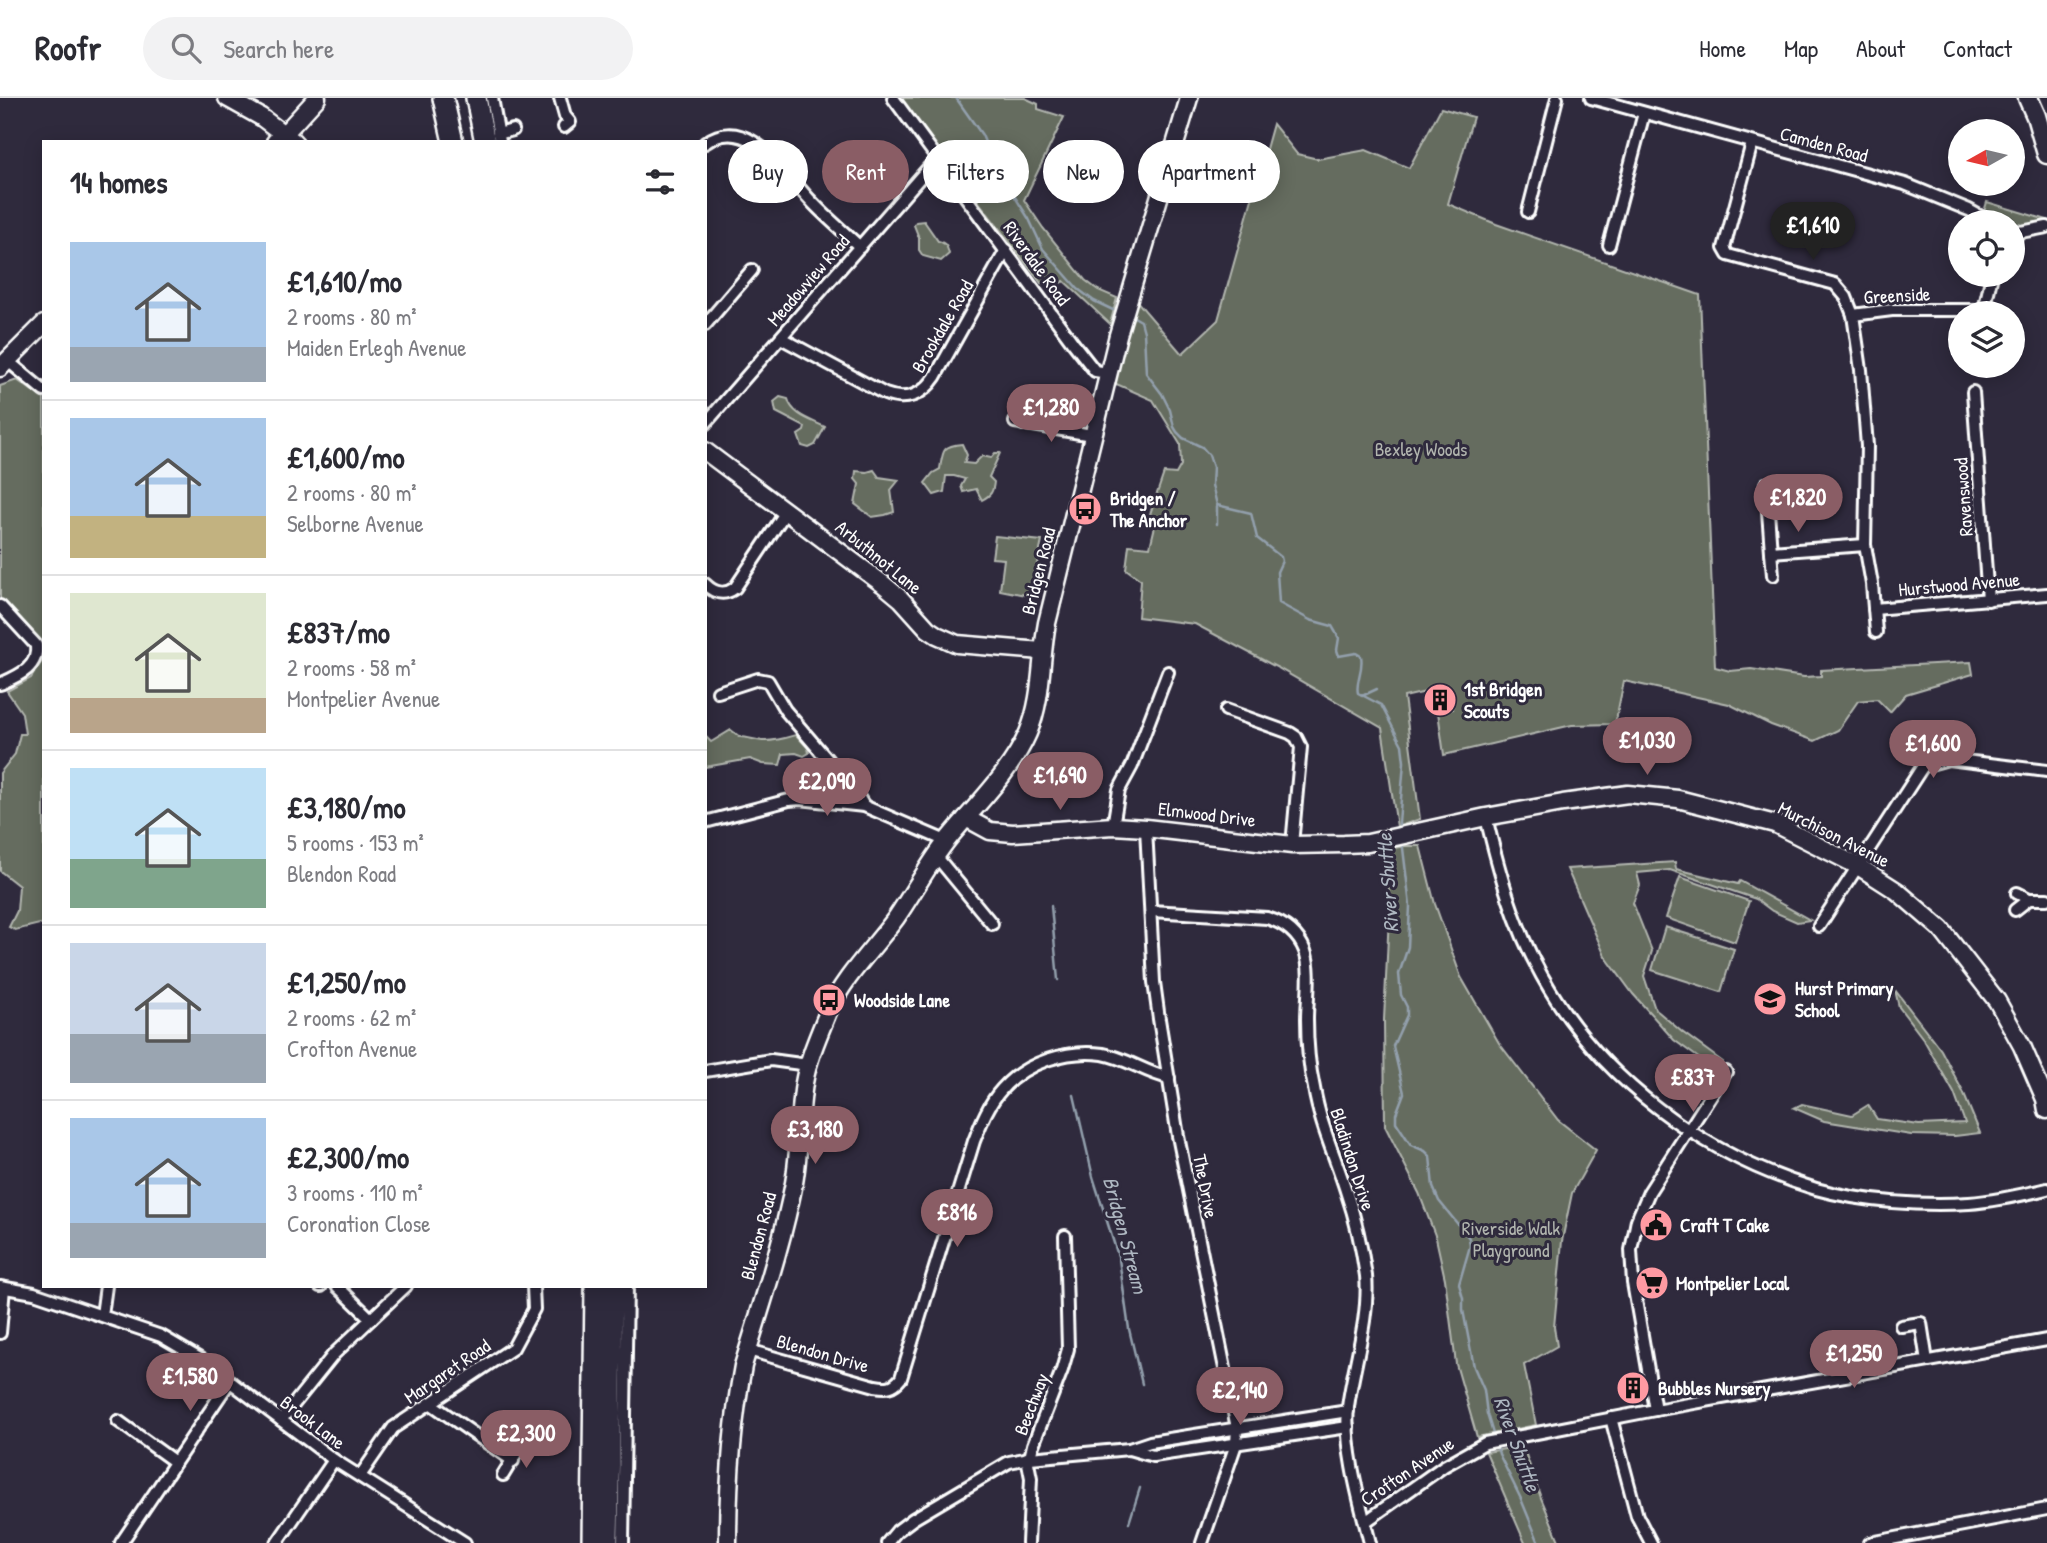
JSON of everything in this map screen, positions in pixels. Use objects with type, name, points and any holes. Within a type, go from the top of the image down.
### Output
[{"type":"highway","points":[[443,98],[453,140]]},
{"type":"highway","points":[[455,98],[463,140]]},
{"type":"highway","points":[[476,98],[494,139]]},
{"type":"highway","points":[[592,1543],[595,1288]]},
{"type":"highway","points":[[608,1543],[613,1288]]},
{"type":"highway","points":[[584,1543],[586,1425],[595,1383]]},
{"type":"main road","points":[[2028,98],[2047,154]]},
{"type":"street","points":[[227,98],[261,117],[285,139],[317,98]]},
{"type":"street","points":[[492,98],[494,139],[513,130]]},
{"type":"street","points":[[560,98],[569,122]]},
{"type":"street","name":"Riverdale Road","points":[[893,98],[924,140]]},
{"type":"street","name":"Bridgen Road","points":[[965,818],[1018,752],[1028,732],[1039,692],[1046,623],[1092,435],[1123,317],[1189,98]]},
{"type":"street","points":[[1528,212],[1557,98]]},
{"type":"street","name":"Camden Road","points":[[1591,98],[1905,184],[1969,210]]},
{"type":"street","points":[[1609,245],[1644,113]]},
{"type":"street","points":[[707,142],[723,135],[735,135],[760,145],[812,203],[860,247]]},
{"type":"street","points":[[1752,143],[1724,248],[1728,255],[1835,284],[1846,297],[1853,315],[1867,429],[1865,545],[1876,632]]},
{"type":"street","name":"Meadowview Road","points":[[707,423],[923,174]]},
{"type":"street","name":"Riverdale Road","points":[[971,203],[1096,371],[1108,373]]},
{"type":"street","points":[[2025,231],[2047,227]]},
{"type":"street","name":"Brookdale Road","points":[[781,338],[892,397],[917,395],[929,386],[935,377],[1006,250]]},
{"type":"street","points":[[707,324],[752,270]]},
{"type":"street","name":"Greenside","points":[[1853,315],[1892,310],[1990,310],[1991,287]]},
{"type":"street","points":[[42,326],[4,365],[42,389]]},
{"type":"street","name":"Ravenswood","points":[[1973,392],[1988,600]]},
{"type":"street","points":[[1025,408],[1019,423],[1092,435]]},
{"type":"street","name":"Arbuthnot Lane","points":[[707,452],[901,599],[928,629],[937,635],[957,644],[1042,651]]},
{"type":"street","points":[[1766,484],[1773,575]]},
{"type":"street","points":[[707,586],[720,594],[735,588],[786,510]]},
{"type":"street","points":[[1771,552],[1865,545]]},
{"type":"street","name":"Hurstwood Avenue","points":[[1874,609],[2047,594]]},
{"type":"street","points":[[0,606],[36,645],[37,653],[31,667],[23,674],[0,684]]},
{"type":"street","points":[[1113,826],[1119,790],[1132,766],[1168,672]]},
{"type":"street","points":[[718,692],[758,679],[768,681],[785,710],[864,806]]},
{"type":"street","points":[[1226,710],[1290,733],[1300,741],[1301,759],[1292,845]]},
{"type":"street","points":[[1819,926],[1923,766],[1948,759],[2047,771]]},
{"type":"street","name":"Murchison Avenue","points":[[1405,835],[1486,817],[1628,794],[1678,799],[1775,824],[1858,866],[1897,891],[1941,929],[1997,1001],[2022,1046],[2046,1102]]},
{"type":"street","points":[[707,821],[800,799],[864,806],[946,841]]},
{"type":"street","points":[[1486,817],[1498,868],[1517,925],[1543,977],[1579,1032],[1626,1082],[1688,1131],[1735,1157],[1816,1189],[1863,1198],[1915,1203],[1969,1203],[2047,1189]]},
{"type":"street","name":"Elmwood Drive","points":[[965,818],[990,831],[1013,833],[1113,826],[1292,845],[1344,844],[1405,835]]},
{"type":"street","name":"Blendon Road","points":[[729,1543],[730,1484],[741,1375],[794,1184],[808,1065],[837,995],[896,918],[946,841],[965,818]]},
{"type":"street","name":"The Drive","points":[[1146,828],[1156,992],[1178,1136],[1237,1428],[1236,1444],[1202,1543]]},
{"type":"street","points":[[936,856],[992,924]]},
{"type":"street","points":[[2017,893],[2029,899],[2047,900]]},
{"type":"street","points":[[2015,910],[2029,899]]},
{"type":"street","name":"Bladindon Drive","points":[[1151,911],[1279,921],[1288,926],[1306,953],[1307,1024],[1313,1085],[1325,1133],[1347,1193],[1366,1277],[1366,1298],[1348,1411],[1348,1427],[1353,1469],[1370,1543]]},
{"type":"street","name":"Blendon Drive","points":[[748,1350],[875,1386],[885,1388],[896,1384],[901,1378],[974,1141],[986,1113],[1002,1089],[1013,1079],[1044,1061],[1067,1055],[1116,1057],[1156,1075],[1170,1077]]},
{"type":"street","points":[[707,1071],[771,1060],[808,1065]]},
{"type":"street","points":[[1655,1410],[1633,1283],[1631,1250],[1637,1220],[1649,1192],[1726,1072]]},
{"type":"street","name":"Beechway","points":[[887,1543],[913,1519],[1009,1462],[1029,1458],[1068,1349],[1065,1236]]},
{"type":"street","points":[[0,1334],[2,1288]]},
{"type":"street","name":"Brook Lane","points":[[2,1288],[34,1293],[162,1336],[200,1359],[334,1460],[465,1543]]},
{"type":"street","points":[[102,1315],[106,1288]]},
{"type":"street","points":[[339,1288],[371,1319]]},
{"type":"street","points":[[281,1420],[334,1354],[404,1288]]},
{"type":"street","name":"Margaret Road","points":[[360,1476],[393,1428],[513,1348],[534,1309],[533,1288]]},
{"type":"street","points":[[623,1543],[627,1288]]},
{"type":"street","points":[[1900,1326],[1921,1323],[1927,1362]]},
{"type":"street","name":"Crofton Avenue","points":[[1365,1522],[1444,1465],[1479,1445],[1611,1418],[2047,1340]]},
{"type":"street","points":[[121,1543],[230,1381]]},
{"type":"street","points":[[430,1403],[513,1461]]},
{"type":"street","points":[[1028,1543],[1031,1478],[1029,1458],[1129,1449],[1150,1442],[1348,1411]]},
{"type":"street","points":[[1611,1418],[1637,1516],[1651,1543]]},
{"type":"street","points":[[118,1421],[176,1462]]},
{"type":"street","points":[[1129,1449],[1153,1456],[1348,1427]]},
{"type":"street","points":[[503,1475],[520,1447]]},
{"type":"street","points":[[276,1543],[334,1460]]},
{"type":"street","points":[[1870,1543],[2047,1509]]},
{"type":"green space","points":[[898,98],[1025,98],[1038,104],[1038,109],[1064,117],[1053,140],[1043,140],[1043,161],[1029,190],[1029,140],[929,140]]},
{"type":"green space","name":"Bexley Woods","points":[[1441,108],[1473,117],[1448,204],[1496,224],[1700,295],[1715,667],[1730,671],[1751,669],[1804,677],[1821,676],[1821,670],[1971,662],[1973,674],[1906,694],[1890,712],[1877,699],[1858,701],[1838,730],[1815,741],[1771,725],[1729,704],[1624,681],[1615,724],[1572,725],[1444,755],[1438,712],[1453,709],[1448,687],[1404,697],[1420,819],[1397,827],[1382,728],[1195,624],[1138,617],[1141,580],[1126,569],[1129,545],[1150,547],[1155,526],[1150,514],[1164,473],[1176,474],[1181,465],[1180,444],[1153,400],[1114,383],[1136,300],[1182,354],[1218,320],[1251,203],[1280,203],[1280,140],[1269,140],[1273,124],[1297,154],[1318,159],[1366,150],[1409,168]]},
{"type":"green space","points":[[1987,202],[2014,210],[1985,210]]},
{"type":"green space","points":[[980,203],[1026,203],[1085,280],[1098,290],[1117,298],[1110,324],[1064,281],[1058,284],[1041,283]]},
{"type":"green space","points":[[2025,213],[2047,220],[2039,226],[2025,227]]},
{"type":"green space","points":[[924,221],[938,241],[947,247],[949,254],[941,261],[923,256],[919,250],[919,238],[914,225]]},
{"type":"green space","points":[[17,380],[42,398],[42,647],[0,601],[0,386]]},
{"type":"green space","points":[[780,397],[788,399],[790,405],[803,416],[825,427],[815,445],[809,448],[802,446],[798,435],[805,427],[776,412],[774,402]]},
{"type":"green space","points":[[962,444],[967,455],[964,463],[974,464],[982,456],[991,458],[995,453],[1000,453],[989,477],[994,482],[992,491],[982,500],[976,489],[963,492],[961,486],[965,479],[946,476],[944,492],[934,495],[925,483],[940,469],[945,450]]},
{"type":"green space","points":[[874,470],[879,477],[899,480],[891,490],[894,512],[872,517],[855,504],[859,484],[855,479],[856,471]]},
{"type":"green space","points":[[995,536],[1042,541],[1030,596],[1000,590],[1004,559],[992,558]]},
{"type":"green space","points":[[42,661],[42,923],[15,930],[9,927],[17,911],[19,886],[0,871],[0,773],[15,754],[20,734],[25,734],[22,713],[7,691],[31,678]]},
{"type":"green space","points":[[731,730],[740,737],[762,741],[796,735],[808,748],[809,753],[804,756],[796,753],[783,754],[780,765],[763,764],[750,759],[707,767],[707,738],[711,742]]},
{"type":"green space","name":"Riverside Walk Playground","points":[[1420,846],[1435,904],[1461,977],[1499,1043],[1558,1120],[1596,1150],[1572,1193],[1562,1241],[1554,1327],[1557,1346],[1524,1365],[1536,1425],[1477,1437],[1456,1364],[1445,1279],[1436,1238],[1419,1193],[1385,1126],[1384,1020],[1389,915],[1388,849]]},
{"type":"green space","points":[[1675,862],[1676,869],[1738,884],[1740,881],[1810,920],[1797,922],[1772,911],[1756,899],[1670,870],[1637,873],[1640,885],[1633,903],[1652,951],[1644,976],[1655,1009],[1723,1062],[1718,1072],[1674,1040],[1633,994],[1605,956],[1567,869]]},
{"type":"green space","points":[[1680,877],[1749,901],[1735,942],[1666,918]]},
{"type":"green space","points":[[1665,927],[1734,949],[1721,992],[1652,970]]},
{"type":"green space","points":[[1895,990],[1941,1050],[1980,1133],[1955,1136],[1911,1135],[1824,1121],[1794,1108],[1802,1104],[1852,1115],[1868,1105],[1877,1119],[1919,1125],[1965,1123],[1954,1093],[1924,1040],[1899,1007]]},
{"type":"green space","points":[[1523,1446],[1560,1543],[1525,1543],[1486,1452]]},
{"type":"waterway","name":"River Shuttle","points":[[956,98],[982,135],[994,164],[1029,219],[1043,249],[1078,289],[1113,310]]},
{"type":"waterway","name":"River Shuttle","points":[[1134,317],[1141,321],[1144,332],[1146,373],[1162,394],[1174,427],[1183,438],[1202,447],[1209,455],[1213,467],[1212,485],[1217,505],[1217,524]]},
{"type":"waterway","name":"River Shuttle","points":[[1217,505],[1251,513],[1257,538],[1281,557],[1277,572],[1279,603],[1310,620],[1332,626],[1339,638],[1339,656],[1356,653],[1361,656],[1358,693],[1381,705],[1402,745],[1404,762],[1400,830]]},
{"type":"waterway","points":[[1362,696],[1377,689]]},
{"type":"waterway","name":"River Shuttle","points":[[1402,840],[1410,906],[1408,947],[1399,974],[1407,1015],[1393,1046],[1404,1093],[1396,1114],[1396,1122],[1411,1145],[1430,1156],[1433,1187],[1439,1201],[1469,1238],[1470,1246],[1459,1284],[1474,1367],[1484,1390],[1494,1437]]},
{"type":"waterway","name":"Bridgen Stream","points":[[1051,906],[1058,980]]},
{"type":"waterway","name":"Bridgen Stream","points":[[1074,1095],[1093,1177],[1119,1259],[1129,1329],[1142,1384]]},
{"type":"waterway","name":"River Shuttle","points":[[1496,1443],[1539,1543]]},
{"type":"waterway","name":"Bridgen Stream","points":[[1129,1523],[1140,1488]]},
{"type":"place","name":"Bridgen / The Anchor","points":[[1085,509]]},
{"type":"place","name":"1st Bridgen Scouts","points":[[1440,700]]},
{"type":"place","name":"Hurst Primary School","points":[[1770,999]]},
{"type":"place","name":"Woodside Lane","points":[[829,1000]]},
{"type":"place","name":"Craft T Cake","points":[[1656,1225]]},
{"type":"place","name":"Montpelier Local","points":[[1652,1283]]},
{"type":"place","name":"Bubbles Nursery","points":[[1633,1388]]}]
